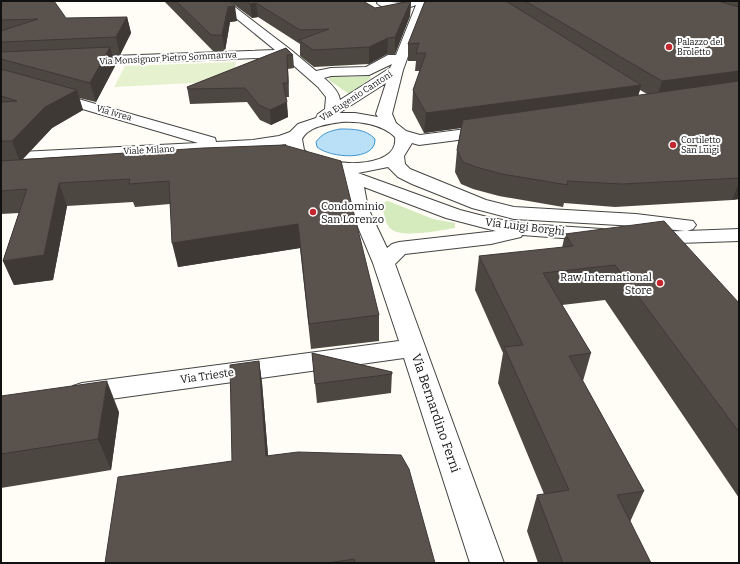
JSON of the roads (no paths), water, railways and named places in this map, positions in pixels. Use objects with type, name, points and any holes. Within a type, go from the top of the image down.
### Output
[{"type":"street","points":[[220,1],[287,53],[294,61],[325,86],[333,97],[332,112]]},
{"type":"street","name":"Via Eugenio Cantoni","points":[[396,154],[403,145],[403,140],[385,119],[384,114],[396,70],[423,1]]},
{"type":"street","points":[[314,76],[331,72],[369,71],[403,52]]},
{"type":"street","name":"Via Monsignor Pietro Sommariva","points":[[71,62],[287,53]]},
{"type":"street","name":"Via Eugenio Cantoni","points":[[296,135],[304,128],[332,112],[396,70]]},
{"type":"street","name":"Via Ivrea","points":[[1,80],[227,146]]},
{"type":"street","points":[[316,122],[337,118],[356,117],[374,120],[419,140],[501,130]]},
{"type":"street","points":[[296,135],[293,141],[293,147],[297,153],[313,162],[342,168],[361,167],[382,162],[396,154]]},
{"type":"street","name":"Viale Milano","points":[[1,158],[227,146],[264,143],[296,135]]},
{"type":"street","name":"Via Luigi Borghi","points":[[396,154],[396,165],[409,176],[474,202],[501,210],[524,214],[636,220],[739,230]]},
{"type":"street","name":"Viale Milano","points":[[1,170],[280,155],[313,162]]},
{"type":"street","name":"Via Luigi Borghi","points":[[313,162],[453,214],[490,224],[526,230],[643,238],[739,235]]},
{"type":"street","name":"Via Bernardino Ferni","points":[[353,177],[359,208],[384,263],[487,563]]},
{"type":"street","points":[[687,258],[670,238],[692,226]]},
{"type":"street","points":[[384,263],[399,248],[491,238],[526,230]]},
{"type":"street","name":"Via Trieste","points":[[56,397],[413,348]]},
{"type":"water","points":[[340,129],[363,131],[368,133],[375,139],[373,146],[368,152],[361,155],[351,156],[332,154],[317,147],[316,142],[321,136]]},
{"type":"place","name":"Palazzo del Broletto","points":[[669,47]]},
{"type":"place","name":"Cortiletto San Luigi","points":[[673,145]]},
{"type":"place","name":"Condominio San Lorenzo","points":[[313,212]]},
{"type":"place","name":"Raw International Store","points":[[660,283]]}]
